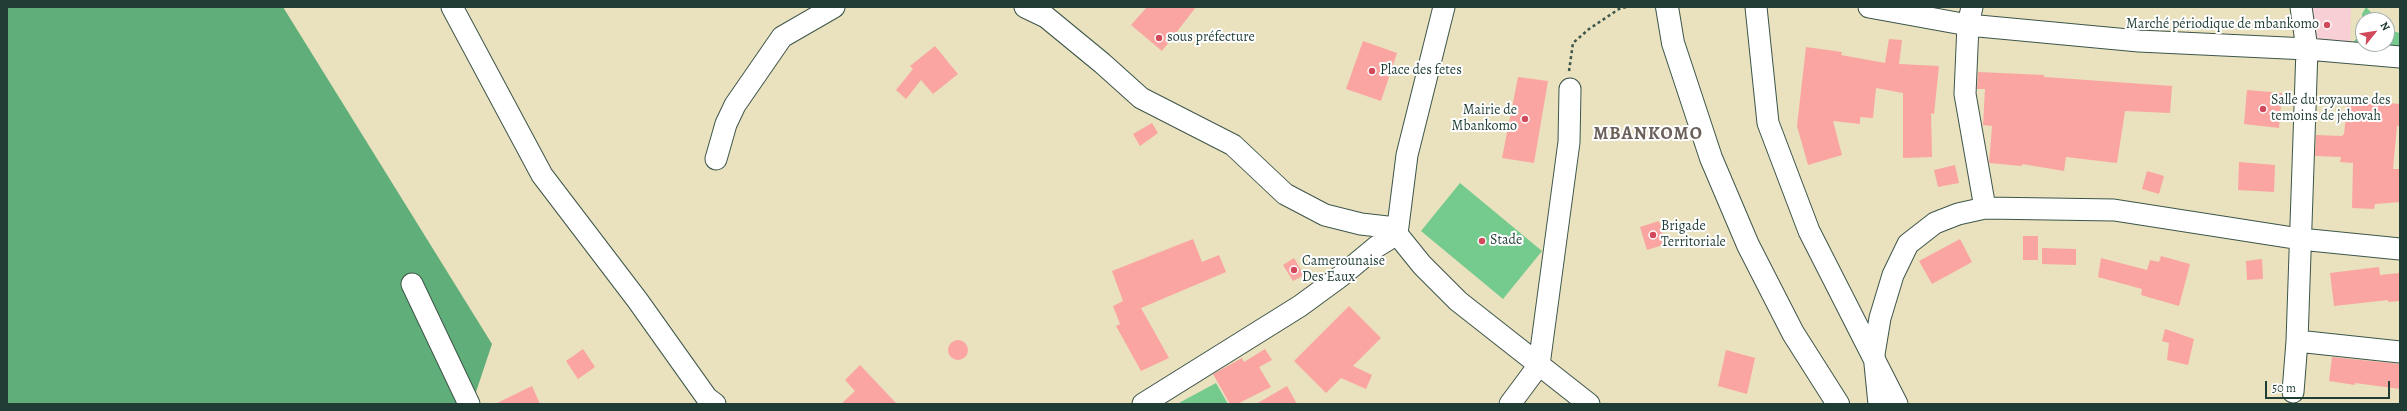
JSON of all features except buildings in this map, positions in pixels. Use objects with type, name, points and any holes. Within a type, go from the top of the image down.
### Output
[{"type":"highway","points":[[1667,7],[1673,43],[1711,158],[1748,245],[1794,333],[1838,404]]},
{"type":"street","points":[[452,7],[542,175],[638,301],[707,398],[715,404]]},
{"type":"street","points":[[716,159],[726,124],[735,105],[782,37],[834,7]]},
{"type":"street","points":[[1025,7],[1046,17],[1102,63],[1141,98],[1233,146],[1285,194],[1325,215],[1397,231],[1422,265],[1458,301],[1589,404]]},
{"type":"street","points":[[1143,404],[1300,306],[1341,276],[1397,231],[1407,154],[1444,7]]},
{"type":"street","points":[[1756,7],[1768,123],[1809,231],[1874,354],[1897,404]]},
{"type":"street","points":[[1869,7],[1970,16],[2139,41],[2307,49],[2400,57]]},
{"type":"street","points":[[2293,392],[2297,341],[2307,49],[2301,7]]},
{"type":"street","points":[[1970,16],[1965,94],[1985,208]]},
{"type":"street","points":[[1510,404],[1539,365],[1569,142],[1570,89]]},
{"type":"street","points":[[1879,404],[1874,354],[1880,318],[1893,275],[1908,244],[1935,223],[1958,214],[1985,208],[2114,210],[2300,239],[2400,249]]},
{"type":"street","points":[[412,284],[469,404]]},
{"type":"street","points":[[2297,341],[2400,352]]},
{"type":"path","points":[[1570,89],[1568,70],[1574,43],[1589,29],[1619,9],[1626,7]]},
{"type":"shaded area","name":"Marché périodique de mbankomo","points":[[2304,7],[2351,7],[2350,47],[2304,42]]},
{"type":"green space","points":[[7,7],[283,7],[492,344],[472,404],[7,404]]},
{"type":"green space","points":[[2366,7],[2371,12],[2363,12]]},
{"type":"green space","points":[[2395,32],[2400,33],[2400,57],[2382,52],[2395,52]]},
{"type":"green space","name":"Stade","points":[[1460,183],[1542,251],[1503,299],[1421,231]]},
{"type":"green space","points":[[1216,383],[1228,404],[1177,404]]},
{"type":"place","name":"Marché périodique de mbankomo","points":[[2327,25]]},
{"type":"place","name":"sous préfecture","points":[[1159,38]]},
{"type":"place","name":"Place des fetes","points":[[1372,71]]},
{"type":"place","name":"Salle du royaume des temoins de jehovah","points":[[2263,109]]},
{"type":"place","name":"Mairie de Mbankomo","points":[[1525,119]]},
{"type":"place","name":"Brigade Territoriale","points":[[1653,235]]},
{"type":"place","name":"Stade","points":[[1482,241]]},
{"type":"place","name":"Camerounaise Des Eaux","points":[[1294,270]]},
{"type":"district","name":"MBANKOMO","points":[[1648,135]]}]
